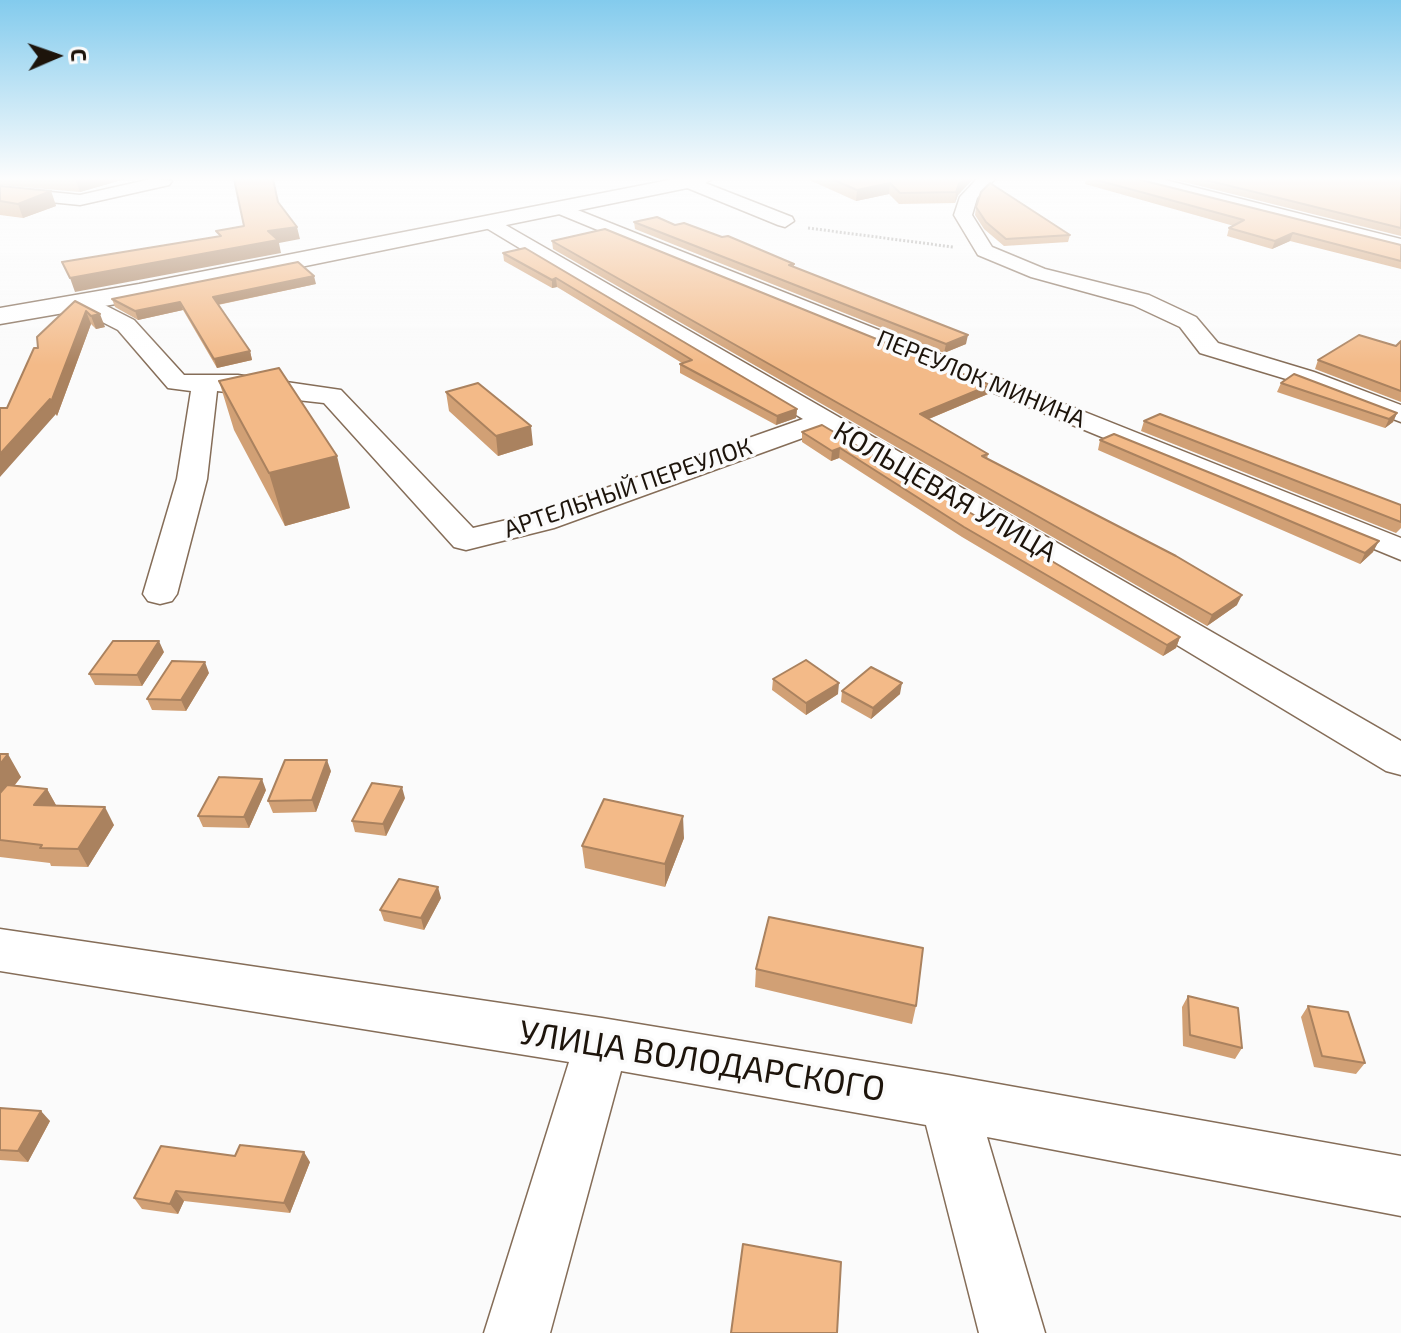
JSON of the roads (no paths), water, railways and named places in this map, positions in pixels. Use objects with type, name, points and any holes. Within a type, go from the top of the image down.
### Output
[{"type":"main road","points":[[0,316],[392,241]]},
{"type":"street","name":"КОЛЬЦЕВАЯ УЛИЦА","points":[[522,241],[1401,760]]},
{"type":"street","name":"ПЕРЕУЛОК МИНИНА","points":[[642,241],[1401,550]]},
{"type":"street","points":[[979,241],[985,251],[1038,273],[1141,300],[1188,322],[1209,348],[1305,377],[1401,414]]},
{"type":"street","name":"АРТЕЛЬНЫЙ ПЕРЕУЛОК","points":[[81,302],[126,325],[177,383],[238,383],[332,396],[466,540],[543,521],[823,421]]},
{"type":"street","points":[[160,594],[192,479],[205,383]]},
{"type":"street","name":"УЛИЦА ВОЛОДАРСКОГО","points":[[0,950],[602,1043],[948,1102],[1401,1186]]},
{"type":"street","points":[[517,1333],[602,1043]]},
{"type":"street","points":[[948,1102],[1012,1333]]}]
